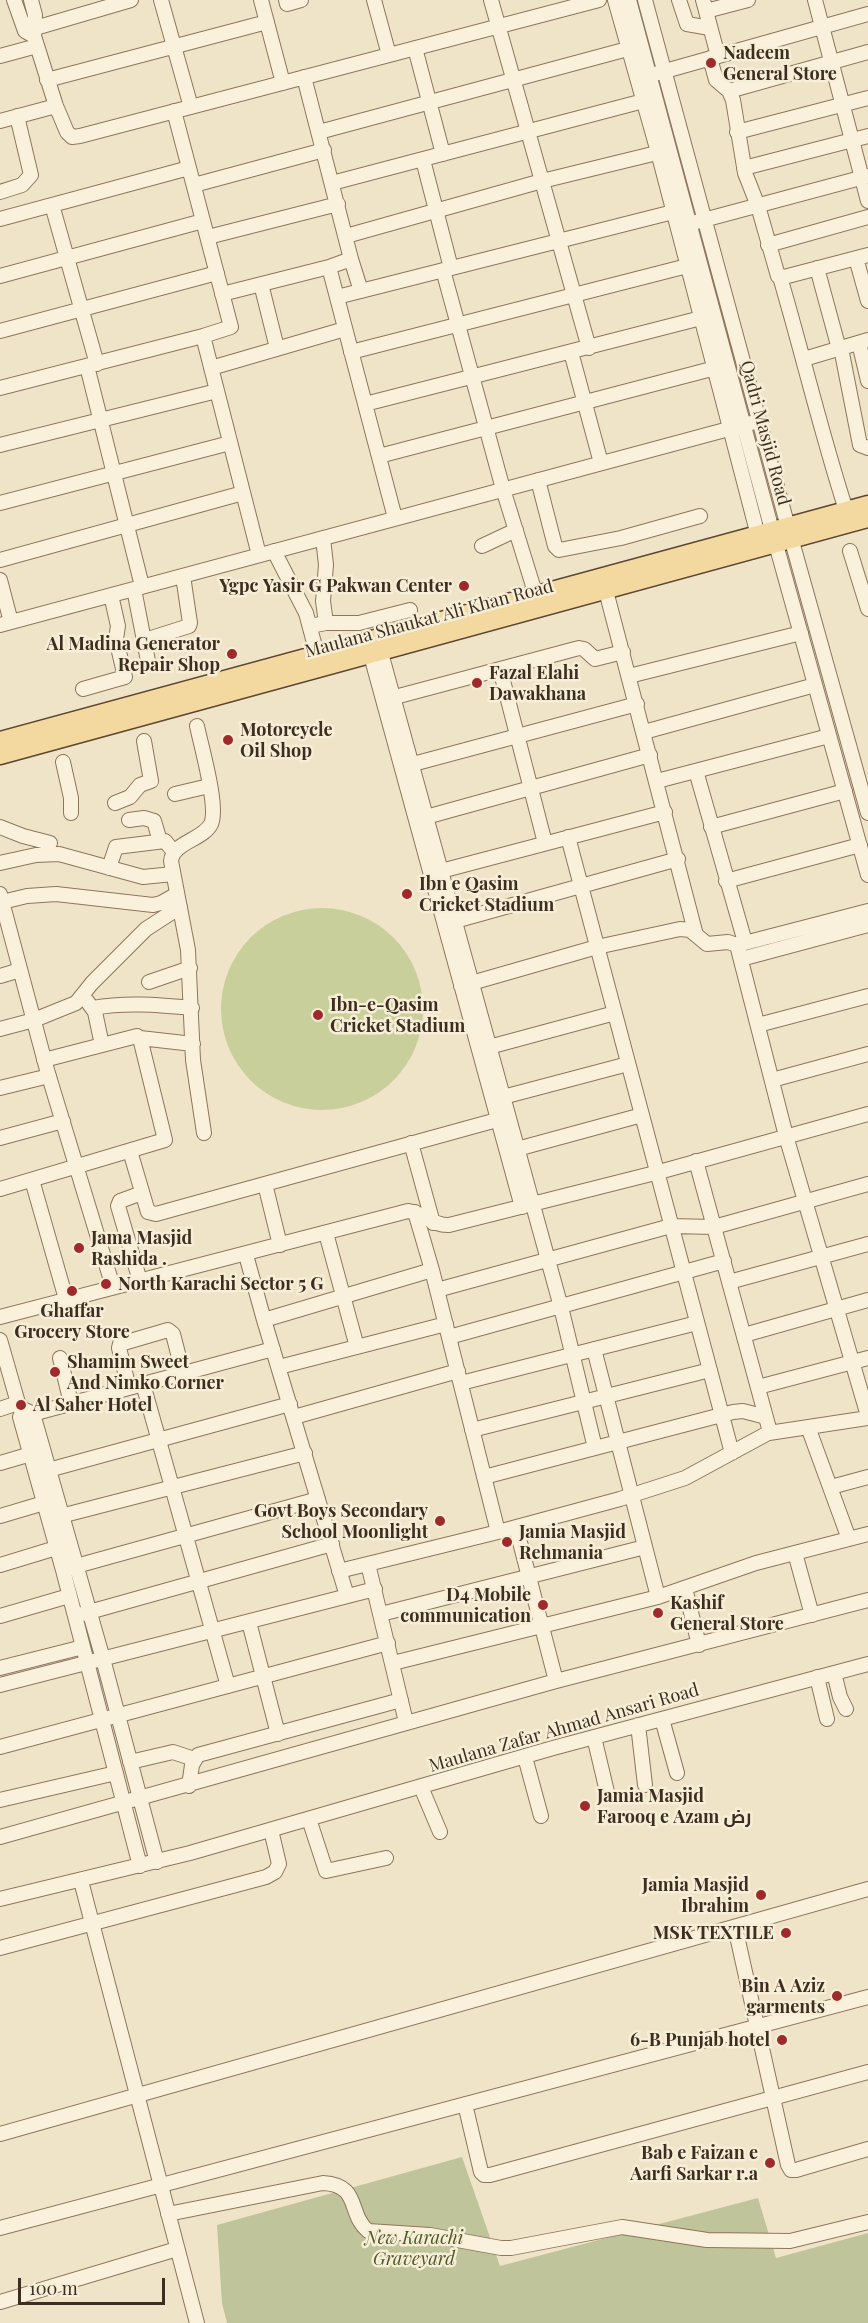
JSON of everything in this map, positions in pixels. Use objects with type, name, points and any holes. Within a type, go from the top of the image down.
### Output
[{"type":"main road","name":"Maulana Shaukat Ali Khan Road","points":[[538,602],[606,591],[868,504]]},
{"type":"main road","name":"Maulana Shaukat Ali Khan Road","points":[[0,756],[374,647],[774,537],[868,519]]},
{"type":"main road","name":"Maulana Shaukat Ali Khan Road","points":[[0,740],[317,654],[374,647]]},
{"type":"street","points":[[14,0],[33,35],[57,106],[72,136],[80,136],[599,0]]},
{"type":"street","points":[[31,0],[33,35]]},
{"type":"street","points":[[0,56],[33,35],[131,0]]},
{"type":"street","points":[[161,0],[191,107]]},
{"type":"street","points":[[261,0],[283,82]]},
{"type":"street","points":[[286,0],[286,4],[301,0]]},
{"type":"street","points":[[374,0],[389,55]]},
{"type":"street","points":[[491,0],[589,348]]},
{"type":"street","points":[[332,183],[650,99],[635,47],[615,0]]},
{"type":"street","name":"Qadri Masjid Road","points":[[629,0],[635,47],[650,75],[650,99],[680,210],[690,224],[694,264],[737,426],[868,813]]},
{"type":"street","name":"Qadri Masjid Road","points":[[645,0],[759,420],[774,537],[868,875]]},
{"type":"street","points":[[679,0],[687,24],[710,28]]},
{"type":"street","points":[[748,0],[704,6],[710,28],[716,80],[729,90],[733,100],[744,168],[758,206],[776,272],[780,277],[804,359],[824,442],[846,510]]},
{"type":"street","points":[[815,0],[852,140],[865,177],[868,201]]},
{"type":"street","points":[[650,75],[868,14]]},
{"type":"street","points":[[47,80],[267,22]]},
{"type":"street","points":[[319,132],[635,47]]},
{"type":"street","points":[[414,48],[443,154]]},
{"type":"street","points":[[729,90],[868,52]]},
{"type":"street","points":[[304,77],[361,291]]},
{"type":"street","points":[[738,132],[868,98]]},
{"type":"street","points":[[0,121],[57,106]]},
{"type":"street","points":[[0,388],[231,327],[174,111]]},
{"type":"street","points":[[0,192],[22,186],[31,175],[17,116]]},
{"type":"street","points":[[744,168],[868,136]]},
{"type":"street","points":[[194,185],[324,150]]},
{"type":"street","points":[[346,236],[542,181],[664,151]]},
{"type":"street","points":[[423,159],[436,211],[458,324],[503,489],[538,602]]},
{"type":"street","points":[[0,219],[189,168]]},
{"type":"street","points":[[690,224],[865,177]]},
{"type":"street","points":[[208,237],[338,204]]},
{"type":"street","points":[[52,205],[82,309],[101,420],[127,525],[148,661]]},
{"type":"street","points":[[337,297],[680,210],[694,264],[351,352]]},
{"type":"street","points":[[768,245],[868,217]]},
{"type":"street","points":[[0,276],[203,221]]},
{"type":"street","points":[[780,277],[862,256],[868,301]]},
{"type":"street","points":[[222,294],[329,267],[351,259]]},
{"type":"street","points":[[329,267],[395,518]]},
{"type":"street","points":[[817,268],[840,349],[861,445],[868,448]]},
{"type":"street","points":[[0,332],[217,273]]},
{"type":"street","points":[[261,284],[277,348]]},
{"type":"street","points":[[365,404],[707,317]]},
{"type":"street","points":[[211,368],[345,329]]},
{"type":"street","points":[[203,336],[259,555]]},
{"type":"street","points":[[804,359],[863,342],[868,381]]},
{"type":"street","points":[[571,352],[601,463]]},
{"type":"street","points":[[380,456],[721,367]]},
{"type":"street","points":[[0,445],[217,391]]},
{"type":"street","points":[[1,588],[6,623],[759,420]]},
{"type":"street","points":[[0,503],[230,443]]},
{"type":"street","points":[[538,480],[555,546],[559,550],[621,538],[700,516]]},
{"type":"street","points":[[0,560],[243,493]]},
{"type":"street","points":[[482,546],[516,531]]},
{"type":"street","points":[[323,538],[326,565],[323,601],[326,623]]},
{"type":"street","points":[[850,550],[868,609]]},
{"type":"street","points":[[274,551],[302,605],[317,654]]},
{"type":"street","points":[[145,640],[189,626],[183,576]]},
{"type":"street","points":[[606,591],[678,859],[696,935]]},
{"type":"street","points":[[83,689],[126,677],[116,639],[118,626],[111,595]]},
{"type":"street","points":[[310,626],[326,623],[359,623],[410,610]]},
{"type":"street","points":[[629,676],[801,633]]},
{"type":"street","points":[[374,647],[394,697],[413,764],[454,921],[466,984],[489,1047],[503,1097],[503,1118],[517,1149],[527,1206]]},
{"type":"street","points":[[374,647],[527,1206],[548,1260],[561,1307],[595,1448]]},
{"type":"street","points":[[394,697],[579,648],[584,649],[595,658],[623,652]]},
{"type":"street","points":[[500,669],[545,843]]},
{"type":"street","points":[[644,732],[815,685]]},
{"type":"street","points":[[413,764],[637,704]]},
{"type":"street","points":[[197,726],[213,814],[211,824],[206,830],[174,852],[171,861],[190,968],[193,1044],[204,1133]]},
{"type":"street","points":[[657,781],[829,736]]},
{"type":"street","points":[[115,803],[130,796],[140,785],[151,781],[144,741]]},
{"type":"street","points":[[426,817],[650,755]]},
{"type":"street","points":[[63,762],[71,798],[71,813]]},
{"type":"street","points":[[339,1571],[498,1532],[685,1478],[769,1432],[868,1417],[823,1256],[786,1136],[758,1025],[726,881],[696,771]]},
{"type":"street","points":[[176,794],[209,786]]},
{"type":"street","points":[[711,827],[845,791]]},
{"type":"street","points":[[441,871],[665,812]]},
{"type":"street","points":[[129,820],[144,818],[154,821],[160,841]]},
{"type":"street","points":[[0,826],[50,843]]},
{"type":"street","points":[[568,837],[732,1453]]},
{"type":"street","points":[[109,868],[116,847],[160,841],[167,843],[174,852]]},
{"type":"street","points":[[726,881],[860,845]]},
{"type":"street","points":[[0,863],[36,855],[59,854],[143,877],[173,874]]},
{"type":"street","points":[[454,921],[678,859]]},
{"type":"street","points":[[113,1287],[44,1060],[20,970],[4,927],[1,898],[56,894],[144,905],[178,901]]},
{"type":"street","points":[[102,1045],[88,1002],[92,983],[146,929],[178,901]]},
{"type":"street","points":[[741,948],[868,911]]},
{"type":"street","points":[[466,984],[597,947],[680,929],[690,930],[706,944],[728,942],[741,948],[868,925]]},
{"type":"street","points":[[148,982],[190,968]]},
{"type":"street","points":[[0,976],[20,970]]},
{"type":"street","points":[[758,1025],[868,996]]},
{"type":"street","points":[[0,1029],[88,1002],[192,1008]]},
{"type":"street","points":[[489,1047],[615,1013]]},
{"type":"street","points":[[44,1060],[135,1036],[193,1044]]},
{"type":"street","points":[[0,1189],[163,1142],[166,1137],[140,1038]]},
{"type":"street","points":[[772,1080],[868,1054]]},
{"type":"street","points":[[503,1097],[628,1064]]},
{"type":"street","points":[[0,1088],[49,1076]]},
{"type":"street","points":[[0,1317],[246,1255],[408,1211],[424,1215],[433,1223],[449,1225],[658,1172],[868,1114]]},
{"type":"street","points":[[517,1149],[642,1115]]},
{"type":"street","points":[[130,1151],[148,1212],[156,1214],[503,1118]]},
{"type":"street","points":[[0,1138],[63,1121]]},
{"type":"street","points":[[411,1143],[433,1223]]},
{"type":"street","points":[[696,1161],[769,1432]]},
{"type":"street","points":[[32,1180],[66,1299]]},
{"type":"street","points":[[265,1184],[280,1245]]},
{"type":"street","points":[[437,1290],[671,1226],[714,1227],[868,1184]]},
{"type":"street","points":[[140,1281],[118,1206],[120,1201],[142,1193]]},
{"type":"street","points":[[415,1212],[432,1270],[498,1532]]},
{"type":"street","points":[[326,1233],[357,1347]]},
{"type":"street","points":[[729,1282],[868,1244]]},
{"type":"street","points":[[246,1255],[347,1596]]},
{"type":"street","points":[[279,1367],[357,1347],[561,1307],[724,1261]]},
{"type":"street","points":[[264,1320],[432,1270]]},
{"type":"street","points":[[744,1335],[868,1300]]},
{"type":"street","points":[[43,1471],[159,1439],[573,1354],[697,1323]]},
{"type":"street","points":[[183,1373],[173,1334],[168,1330],[120,1344],[159,1439],[228,1686]]},
{"type":"street","points":[[0,1340],[3,1362],[24,1411],[70,1568],[90,1612],[157,1862]]},
{"type":"street","points":[[0,1408],[24,1411],[71,1403],[273,1349]]},
{"type":"street","points":[[594,1349],[658,1596]]},
{"type":"street","points":[[60,1358],[71,1403]]},
{"type":"street","points":[[758,1387],[868,1358]]},
{"type":"street","points":[[472,1430],[710,1370]]},
{"type":"street","points":[[24,1411],[31,1454],[43,1471],[44,1503],[55,1518],[56,1548],[70,1568],[69,1596],[140,1866]]},
{"type":"street","points":[[484,1477],[722,1415],[743,1412],[766,1417]]},
{"type":"street","points":[[808,1426],[849,1539]]},
{"type":"street","points":[[55,1518],[305,1453]]},
{"type":"street","points":[[0,1463],[31,1454]]},
{"type":"street","points":[[831,1487],[868,1478]]},
{"type":"street","points":[[70,1568],[318,1499]]},
{"type":"street","points":[[0,1516],[44,1503]]},
{"type":"street","points":[[516,1527],[556,1681]]},
{"type":"street","points":[[393,1663],[658,1596],[756,1563],[868,1534]]},
{"type":"street","points":[[75,1617],[332,1544]]},
{"type":"street","points":[[381,1614],[645,1547]]},
{"type":"street","points":[[0,1564],[56,1548]]},
{"type":"street","points":[[795,1553],[812,1615]]},
{"type":"street","points":[[368,1564],[406,1722]]},
{"type":"street","points":[[0,1685],[375,1588]]},
{"type":"street","points":[[685,1588],[699,1644]]},
{"type":"street","points":[[0,1616],[69,1596]]},
{"type":"street","points":[[0,1837],[140,1800],[406,1722],[556,1681],[868,1600]]},
{"type":"street","points":[[249,1622],[278,1734]]},
{"type":"street","points":[[0,1747],[388,1643]]},
{"type":"street","points":[[0,1668],[83,1647]]},
{"type":"street","points":[[866,1664],[868,1679]]},
{"type":"street","name":"Maulana Zafar Ahmad Ansari Road","points":[[0,1899],[157,1862],[525,1756],[866,1664]]},
{"type":"street","points":[[834,1673],[840,1697],[846,1709]]},
{"type":"street","points":[[817,1677],[827,1719]]},
{"type":"street","points":[[189,1786],[194,1759],[198,1755],[401,1700]]},
{"type":"street","points":[[662,1719],[677,1773]]},
{"type":"street","points":[[638,1725],[645,1785]]},
{"type":"street","points":[[594,1737],[608,1796]]},
{"type":"street","points":[[130,1762],[173,1752],[194,1759]]},
{"type":"street","points":[[525,1756],[541,1816]]},
{"type":"street","points":[[0,1800],[116,1773]]},
{"type":"street","points":[[421,1787],[440,1832]]},
{"type":"street","points":[[309,1819],[326,1872],[386,1858]]},
{"type":"street","points":[[0,1948],[266,1877],[275,1872],[279,1864],[272,1830]]},
{"type":"street","points":[[81,1881],[161,2185],[194,2322]]},
{"type":"street","points":[[0,2134],[868,1889]]},
{"type":"street","points":[[735,1927],[788,2165],[791,2170],[868,2149]]},
{"type":"street","points":[[0,2228],[868,1996]]},
{"type":"street","points":[[465,2104],[482,2172],[484,2175],[490,2175],[868,2072]]},
{"type":"street","points":[[168,2214],[323,2183],[334,2184],[343,2188],[350,2195],[363,2227],[368,2231],[430,2235],[501,2248],[622,2227],[707,2240],[790,2241],[868,2222]]},
{"type":"street","points":[[0,2302],[177,2249]]},
{"type":"green space","points":[[332,908],[342,909],[370,919],[394,937],[416,970],[422,989],[422,1029],[416,1048],[394,1081],[361,1103],[342,1109],[312,1110],[302,1109],[274,1099],[250,1081],[228,1048],[222,1029],[221,999],[222,989],[232,961],[250,937],[283,915],[302,909]]},
{"type":"green space","name":"New Karachi Graveyard","points":[[462,2157],[500,2266],[758,2198],[776,2258],[868,2233],[868,2323],[227,2323],[222,2303],[217,2225]]},
{"type":"place","name":"Nadeem General Store","points":[[711,63]]},
{"type":"place","name":"Ygpc Yasir G Pakwan Center","points":[[464,586]]},
{"type":"place","name":"Al Madina Generator Repair Shop","points":[[232,654]]},
{"type":"place","name":"Fazal Elahi Dawakhana","points":[[477,683]]},
{"type":"place","name":"Motorcycle Oil Shop","points":[[228,740]]},
{"type":"place","name":"Ibn e Qasim Cricket Stadium","points":[[407,894]]},
{"type":"place","name":"Ibn-e-Qasim Cricket Stadium","points":[[318,1015]]},
{"type":"place","name":"Jama Masjid Rashida .","points":[[79,1248]]},
{"type":"place","name":"North Karachi Sector 5 G","points":[[106,1284]]},
{"type":"place","name":"Ghaffar Grocery Store","points":[[72,1291]]},
{"type":"place","name":"Shamim Sweet And Nimko Corner","points":[[55,1372]]},
{"type":"place","name":"Al Saher Hotel","points":[[21,1405]]},
{"type":"place","name":"Govt Boys Secondary School Moonlight","points":[[440,1521]]},
{"type":"place","name":"Jamia Masjid Rehmania","points":[[507,1542]]},
{"type":"place","name":"D4 Mobile communication","points":[[543,1605]]},
{"type":"place","name":"Kashif General Store","points":[[658,1613]]},
{"type":"place","name":"Jamia Masjid Farooq e Azam رض","points":[[585,1806]]},
{"type":"place","name":"Jamia Masjid Ibrahim","points":[[761,1895]]},
{"type":"place","name":"MSK TEXTILE","points":[[786,1933]]},
{"type":"place","name":"Bin A Aziz garments","points":[[837,1996]]},
{"type":"place","name":"6-B Punjab hotel","points":[[782,2040]]},
{"type":"place","name":"Bab e Faizan e Aarfi Sarkar r.a","points":[[770,2163]]}]
